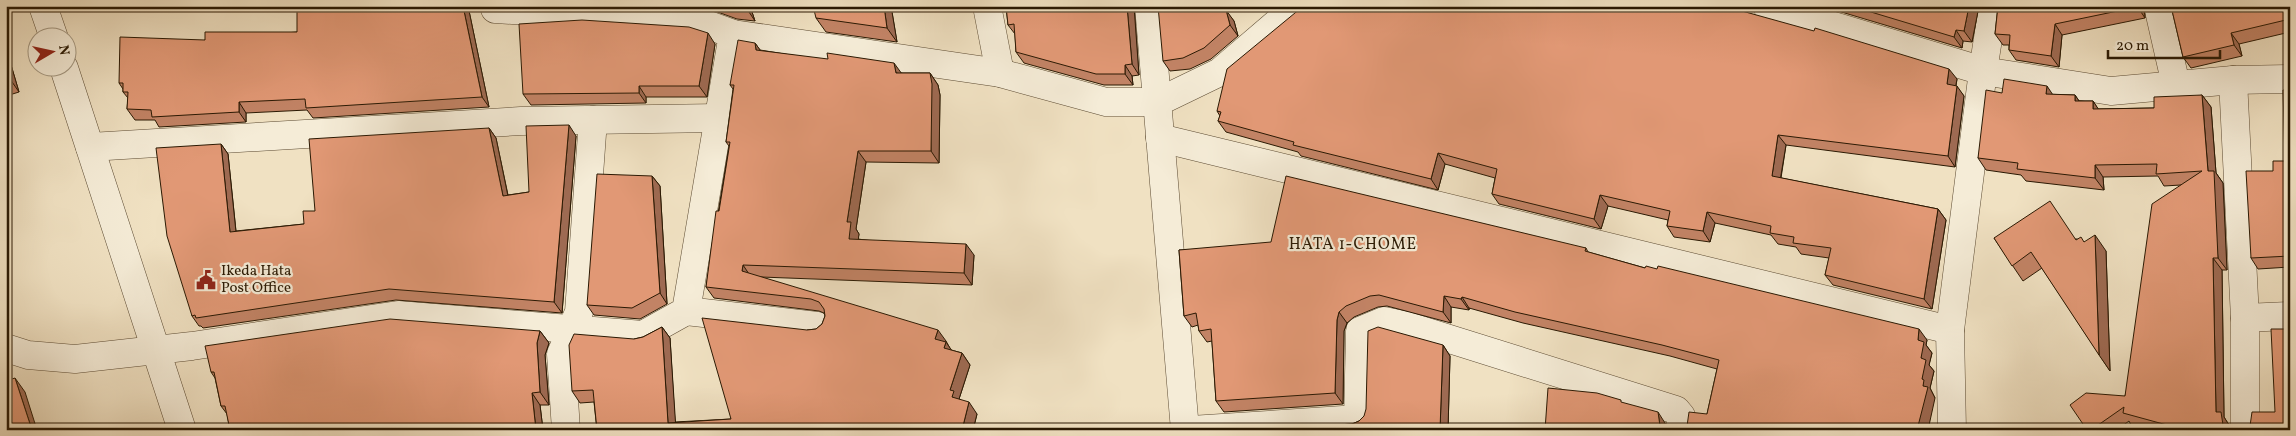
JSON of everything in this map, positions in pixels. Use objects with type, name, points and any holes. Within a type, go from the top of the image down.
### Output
[{"type":"street","points":[[44,6],[51,28]]},
{"type":"street","points":[[495,6],[495,9],[700,22],[733,34],[1000,73],[1106,102],[1158,102],[1220,72],[1297,6]]},
{"type":"street","points":[[987,6],[1000,73]]},
{"type":"street","points":[[1148,6],[1158,102],[1185,430]]},
{"type":"street","points":[[1767,6],[1982,71],[2112,91],[2233,80],[2290,79]]},
{"type":"street","points":[[1952,430],[1950,330],[1982,71],[1993,6]]},
{"type":"street","points":[[2158,6],[2176,85]]},
{"type":"street","points":[[686,311],[733,34]]},
{"type":"street","points":[[67,78],[182,430]]},
{"type":"street","points":[[2233,80],[2245,318],[2245,430]]},
{"type":"street","points":[[90,147],[511,122],[718,118]]},
{"type":"street","points":[[566,430],[561,354],[578,312],[593,120]]},
{"type":"street","points":[[1160,138],[1950,330]]},
{"type":"street","points":[[6,348],[28,355],[75,359],[157,350],[398,315],[643,335],[686,311],[817,326]]},
{"type":"street","points":[[2245,318],[2290,316]]},
{"type":"street","points":[[1192,430],[1358,419],[1360,331],[1384,321],[1408,326],[1676,410],[1681,416],[1681,430]]},
{"type":"building","points":[[297,6],[463,6],[482,97],[306,108],[305,99],[239,102],[239,112],[152,117],[151,110],[127,109],[128,92],[123,92],[123,83],[119,83],[120,37],[205,40],[205,32],[297,32]]},
{"type":"building","points":[[813,6],[884,6],[887,28],[816,18]]},
{"type":"building","points":[[1006,6],[1127,6],[1132,64],[1125,65],[1125,74],[1096,74],[1016,52],[1014,24],[1008,25]]},
{"type":"building","points":[[1158,6],[1219,6],[1219,11],[1226,10],[1230,25],[1204,48],[1183,58],[1163,61]]},
{"type":"building","points":[[1302,6],[1724,6],[1814,31],[1815,28],[1949,69],[1947,84],[1957,86],[1948,156],[1778,135],[1772,176],[1938,209],[1924,299],[1825,275],[1831,248],[1793,243],[1794,237],[1770,233],[1771,226],[1707,212],[1703,231],[1667,226],[1670,211],[1600,195],[1594,219],[1492,194],[1497,169],[1438,153],[1431,179],[1293,145],[1294,142],[1218,121],[1221,112],[1217,111],[1227,69]]},
{"type":"building","points":[[1851,6],[1969,6],[1964,31],[1956,30],[1954,37]]},
{"type":"building","points":[[1998,6],[2137,7],[2055,24],[2051,56],[2009,50],[2010,35],[1995,34]]},
{"type":"building","points":[[2171,6],[2290,6],[2290,19],[2231,33],[2234,45],[2183,57]]},
{"type":"building","points":[[582,20],[689,27],[708,33],[699,86],[639,86],[639,93],[523,94],[519,24]]},
{"type":"building","points":[[738,40],[755,43],[756,50],[828,59],[827,53],[894,63],[896,73],[930,73],[932,84],[931,151],[858,151],[847,222],[851,222],[849,239],[966,244],[964,273],[743,265],[742,271],[938,330],[935,339],[946,342],[944,348],[962,353],[950,390],[954,391],[952,397],[969,402],[962,430],[597,430],[593,390],[572,391],[569,345],[574,334],[634,339],[643,337],[662,327],[668,423],[731,419],[702,318],[807,330],[816,329],[822,324],[825,316],[824,309],[819,302],[811,299],[706,287],[716,211],[719,211],[730,142],[726,142],[734,85],[730,85]]},
{"type":"building","points":[[6,67],[10,79],[6,80]]},
{"type":"building","points":[[2004,79],[2047,86],[2046,94],[2075,95],[2075,101],[2093,101],[2093,109],[2154,108],[2154,97],[2202,95],[2208,171],[2214,171],[2218,258],[2213,258],[2216,412],[2221,412],[2223,425],[2227,430],[2167,430],[2167,425],[2123,413],[2124,407],[2091,430],[2087,430],[2070,405],[2086,393],[2125,396],[2152,204],[2202,171],[2156,174],[2157,164],[2095,165],[2095,178],[2017,169],[2018,163],[1978,158],[1986,90],[2002,93]]},
{"type":"building","points":[[2283,90],[2290,90],[2290,256],[2251,258],[2246,171],[2273,171],[2273,161],[2285,161]]},
{"type":"building","points":[[569,125],[554,302],[389,289],[196,318],[195,315],[192,316],[167,236],[156,148],[221,144],[230,232],[304,224],[303,211],[315,211],[309,139],[489,128],[503,196],[529,192],[526,126]]},
{"type":"building","points":[[597,174],[652,176],[660,293],[632,308],[587,305]]},
{"type":"building","points":[[1286,176],[1586,248],[1585,251],[1645,268],[1646,266],[1657,269],[1658,266],[1919,329],[1918,340],[1924,342],[1921,358],[1926,360],[1922,379],[1924,380],[1923,386],[1928,387],[1917,430],[1684,430],[1687,426],[1689,412],[1707,414],[1719,360],[1662,345],[1515,312],[1462,297],[1461,299],[1444,296],[1443,312],[1379,295],[1370,296],[1346,306],[1339,312],[1337,320],[1335,393],[1216,401],[1211,329],[1199,331],[1196,313],[1184,316],[1179,250],[1271,242]]},
{"type":"building","points":[[2050,201],[2076,240],[2081,237],[2084,242],[2095,235],[2099,355],[2031,252],[2012,266],[1994,238]]},
{"type":"building","points":[[390,319],[540,331],[537,343],[540,392],[532,393],[536,430],[230,430],[225,406],[221,406],[214,372],[211,372],[205,346]]},
{"type":"building","points":[[2288,324],[2290,324],[2290,430],[2246,430],[2250,426],[2252,412],[2275,412],[2271,329],[2288,329]]},
{"type":"building","points":[[1378,327],[1443,345],[1440,430],[1345,426],[1346,430],[1264,430],[1352,424],[1359,421],[1364,416],[1366,409],[1368,331]]},
{"type":"building","points":[[15,378],[32,430],[6,430],[6,381]]},
{"type":"building","points":[[1548,388],[1597,393],[1658,412],[1660,426],[1663,430],[1545,430]]},
{"type":"place","name":"Ikeda Hata Post Office","points":[[206,280]]},
{"type":"district","name":"HATA 1-CHOME","points":[[1353,245]]}]
